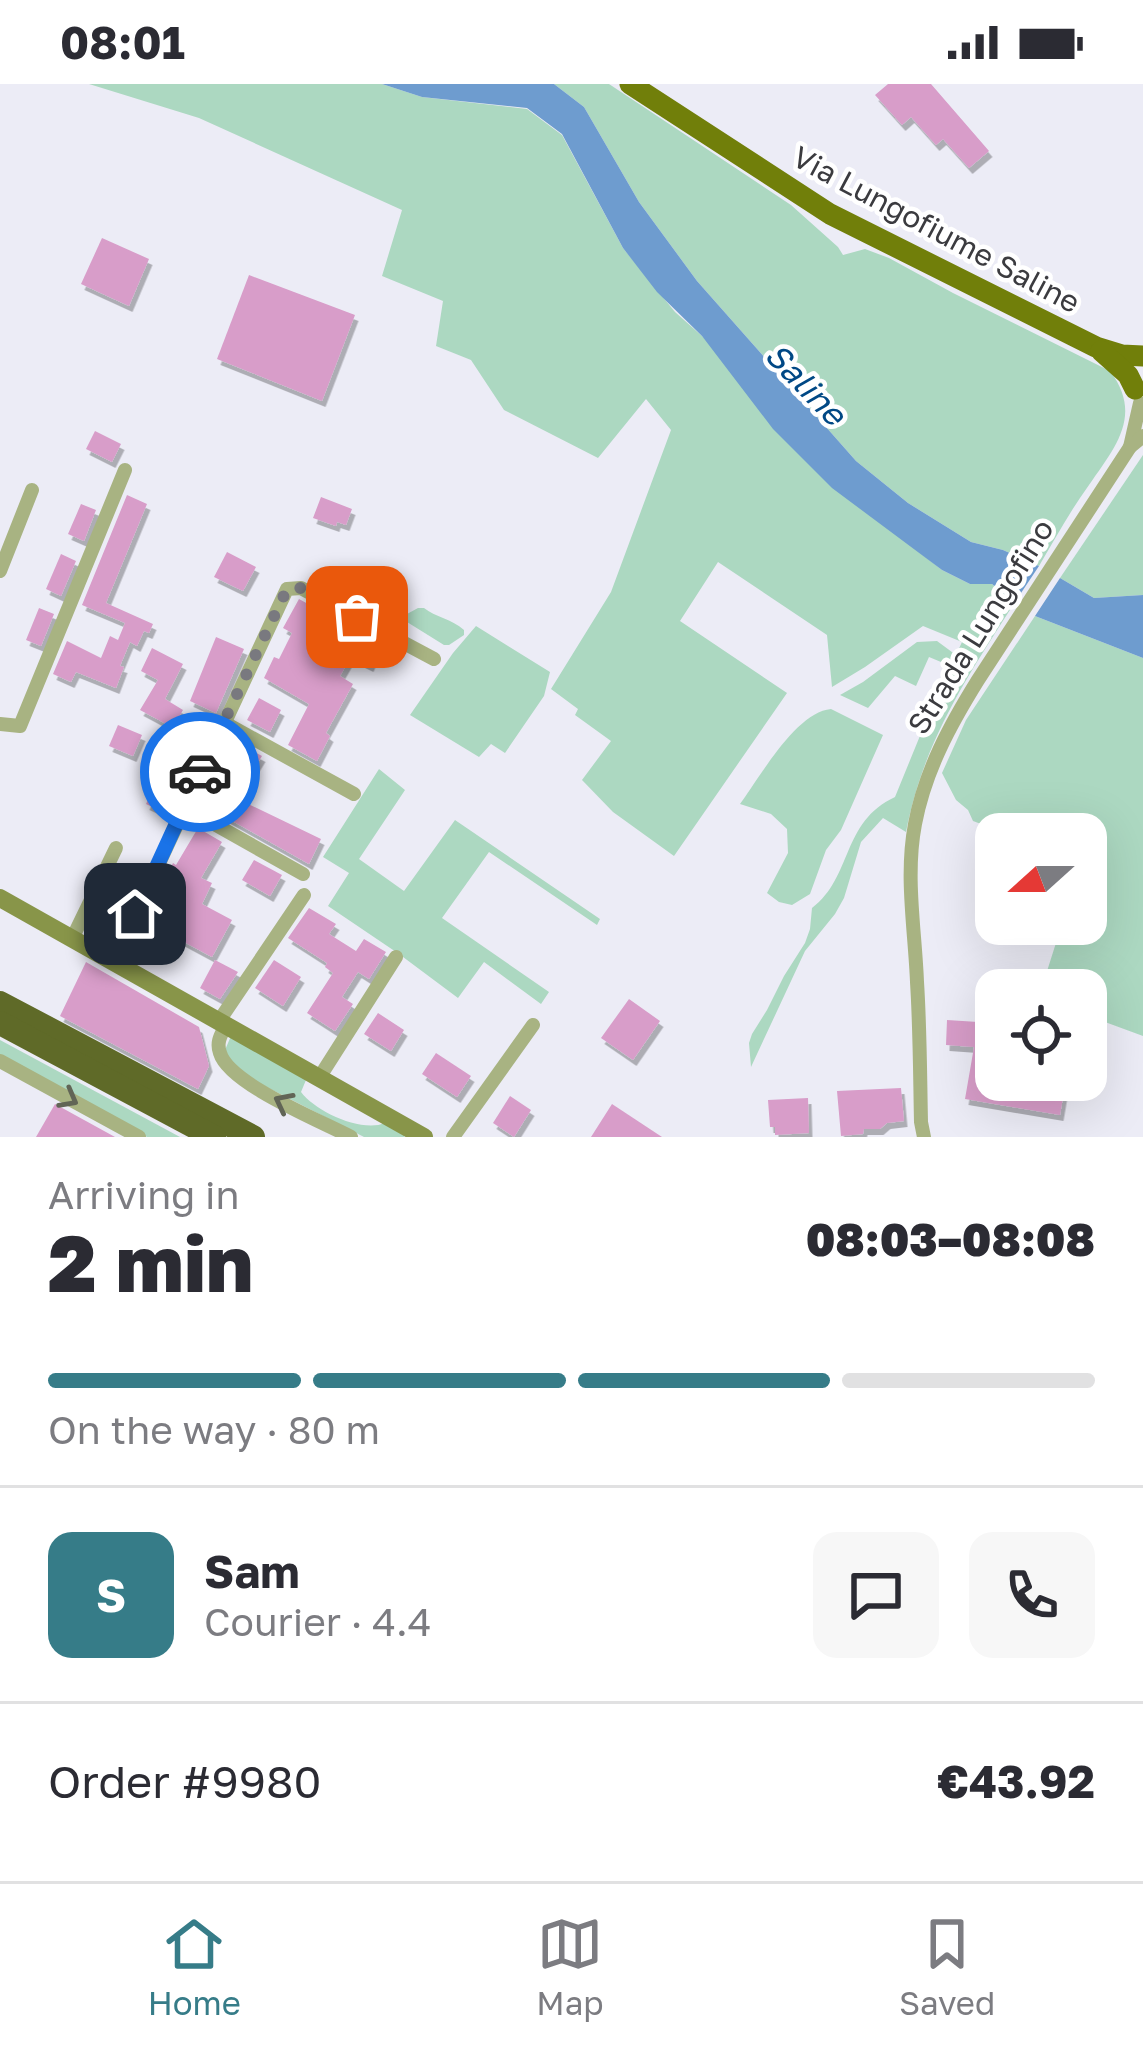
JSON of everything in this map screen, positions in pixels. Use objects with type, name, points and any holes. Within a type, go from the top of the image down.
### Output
[{"type":"highway","points":[[0,1003],[253,1137]]},
{"type":"highway","points":[[0,1023],[214,1137]]},
{"type":"main road","name":"Via Lungofiume Saline","points":[[630,84],[830,214],[1096,347],[1143,359]]},
{"type":"main road","name":"Via Lungofiume Saline","points":[[1096,347],[1128,375],[1139,400]]},
{"type":"main road","points":[[1139,400],[1136,374],[1143,359]]},
{"type":"main road","points":[[0,898],[424,1137]]},
{"type":"street","name":"Strada Lungofino","points":[[1130,448],[1139,400]]},
{"type":"street","name":"Strada Lungofino","points":[[924,1137],[910,870],[915,824],[930,769],[978,680],[1130,448],[1143,436]]},
{"type":"street","points":[[0,724],[20,726],[125,470]]},
{"type":"street","points":[[0,571],[32,490]]},
{"type":"street","points":[[113,962],[287,589],[301,588],[434,659]]},
{"type":"street","points":[[224,722],[354,794]]},
{"type":"street","points":[[184,807],[303,874]]},
{"type":"street","points":[[72,939],[116,848]]},
{"type":"street","points":[[304,895],[222,1023],[219,1051],[231,1072],[351,1137]]},
{"type":"street","points":[[319,1078],[396,956]]},
{"type":"street","points":[[453,1137],[533,1025]]},
{"type":"street","points":[[0,1061],[139,1137]]},
{"type":"green space","points":[[89,84],[382,84],[422,97],[527,109],[562,135],[623,248],[675,312],[878,520],[942,570],[970,584],[992,584],[1015,602],[935,739],[906,832],[883,818],[861,842],[844,898],[805,951],[751,1067],[752,1034],[805,943],[812,908],[835,881],[865,821],[895,797],[953,667],[929,657],[916,686],[895,676],[868,708],[840,695],[917,642],[937,641],[956,655],[962,642],[923,626],[832,687],[827,635],[718,562],[680,621],[787,693],[674,856],[613,812],[582,780],[611,741],[575,715],[578,709],[551,689],[611,592],[671,430],[646,399],[598,458],[504,410],[471,360],[436,346],[443,301],[382,276],[402,210],[199,118]]},
{"type":"green space","points":[[554,84],[609,84],[791,205],[843,255],[865,249],[889,258],[1110,371],[1124,402],[1122,430],[1039,566],[971,542],[908,503],[856,461],[697,281],[639,202],[584,107]]},
{"type":"green space","points":[[1143,455],[1143,595],[1094,598],[1060,578]]},
{"type":"green space","points":[[418,608],[454,623],[464,635],[444,645],[407,622],[407,614]]},
{"type":"green space","points":[[1035,616],[1143,658],[1143,1036],[1107,1023],[1107,969],[1048,969],[1055,945],[1107,945],[1107,813],[975,813],[973,821],[942,773],[966,720]]},
{"type":"green space","points":[[476,626],[550,672],[544,696],[505,753],[491,744],[479,757],[410,715]]},
{"type":"green space","points":[[831,709],[883,735],[841,830],[826,850],[810,894],[792,905],[779,902],[767,893],[788,853],[787,829],[771,814],[740,804],[792,733]]},
{"type":"green space","points":[[379,769],[405,790],[359,859],[404,891],[455,820],[600,919],[597,925],[489,852],[442,918],[549,992],[541,1004],[484,962],[458,998],[328,906],[349,873],[323,857]]},
{"type":"green space","points":[[231,1036],[306,1080],[301,1092],[327,1113],[352,1123],[385,1123],[404,1137],[364,1137],[247,1077],[231,1066],[225,1050]]},
{"type":"green space","points":[[0,1040],[180,1137],[147,1137],[0,1057]]},
{"type":"water","name":"Saline","points":[[382,84],[554,84],[584,107],[639,202],[697,281],[856,461],[908,503],[971,542],[1039,566],[1015,602],[992,584],[970,584],[942,570],[832,488],[773,429],[702,336],[657,292],[623,248],[562,134],[527,108],[422,97]]},
{"type":"water","points":[[1060,578],[1094,598],[1143,595],[1143,658],[1035,616]]},
{"type":"building","points":[[888,84],[931,84],[989,151],[969,168],[943,139],[936,145],[911,117],[902,125],[875,95]]},
{"type":"building","points":[[102,238],[149,259],[129,306],[81,284]]},
{"type":"building","points":[[249,275],[355,315],[322,401],[217,359]]},
{"type":"building","points":[[95,431],[121,444],[112,462],[86,449]]},
{"type":"building","points":[[127,495],[147,504],[106,603],[153,624],[137,646],[130,642],[116,688],[76,672],[71,682],[53,674],[67,641],[101,658],[110,636],[118,640],[125,623],[82,605]]},
{"type":"building","points":[[321,497],[352,509],[346,525],[313,518]]},
{"type":"building","points":[[81,504],[96,510],[84,541],[68,534]]},
{"type":"building","points":[[227,552],[256,567],[243,591],[214,577]]},
{"type":"building","points":[[61,554],[76,561],[61,596],[46,589]]},
{"type":"building","points":[[299,599],[380,644],[370,666],[351,657],[340,676],[353,684],[326,733],[330,736],[317,761],[288,745],[309,704],[264,678],[292,633],[283,628]]},
{"type":"building","points":[[39,608],[54,614],[41,646],[26,640]]},
{"type":"building","points":[[216,637],[244,649],[216,713],[190,701]]},
{"type":"building","points":[[152,648],[183,664],[165,699],[183,710],[168,725],[140,710],[158,680],[141,671]]},
{"type":"building","points":[[259,698],[281,710],[270,732],[247,720]]},
{"type":"building","points":[[118,725],[142,735],[133,756],[109,746]]},
{"type":"building","points":[[238,743],[262,756],[240,792],[246,795],[242,801],[321,839],[309,864],[211,809],[234,768],[227,763]]},
{"type":"building","points":[[173,749],[193,757],[167,814],[146,804]]},
{"type":"building","points":[[198,828],[222,842],[201,878],[212,883],[202,904],[232,920],[212,957],[171,935],[167,943],[145,931],[173,863],[176,865]]},
{"type":"building","points":[[254,860],[282,875],[270,896],[242,880]]},
{"type":"building","points":[[309,908],[336,924],[329,934],[356,951],[364,939],[386,952],[369,979],[358,972],[342,997],[353,1004],[335,1031],[307,1013],[333,973],[325,967],[327,963],[288,938]]},
{"type":"building","points":[[215,960],[238,972],[220,999],[200,988]]},
{"type":"building","points":[[274,960],[301,977],[283,1006],[255,988]]},
{"type":"building","points":[[86,962],[199,1027],[209,1066],[198,1089],[60,1016]]},
{"type":"building","points":[[629,999],[660,1021],[633,1060],[601,1038]]},
{"type":"building","points":[[378,1013],[404,1030],[391,1051],[364,1034]]},
{"type":"building","points":[[947,1020],[975,1022],[975,1101],[965,1099],[974,1047],[946,1045]]},
{"type":"building","points":[[436,1053],[471,1076],[457,1097],[422,1074]]},
{"type":"building","points":[[901,1088],[904,1121],[841,1136],[837,1091]]},
{"type":"building","points":[[510,1096],[531,1110],[514,1137],[493,1123]]},
{"type":"building","points":[[808,1098],[809,1133],[775,1135],[768,1100]]},
{"type":"building","points":[[977,1101],[1062,1101],[1060,1115]]},
{"type":"building","points":[[55,1104],[115,1137],[36,1137]]},
{"type":"building","points":[[612,1104],[662,1137],[591,1137]]},
{"type":"way so far","points":[[200,772],[287,589],[301,588],[357,617]]},
{"type":"route","points":[[135,914],[200,772]]}]
